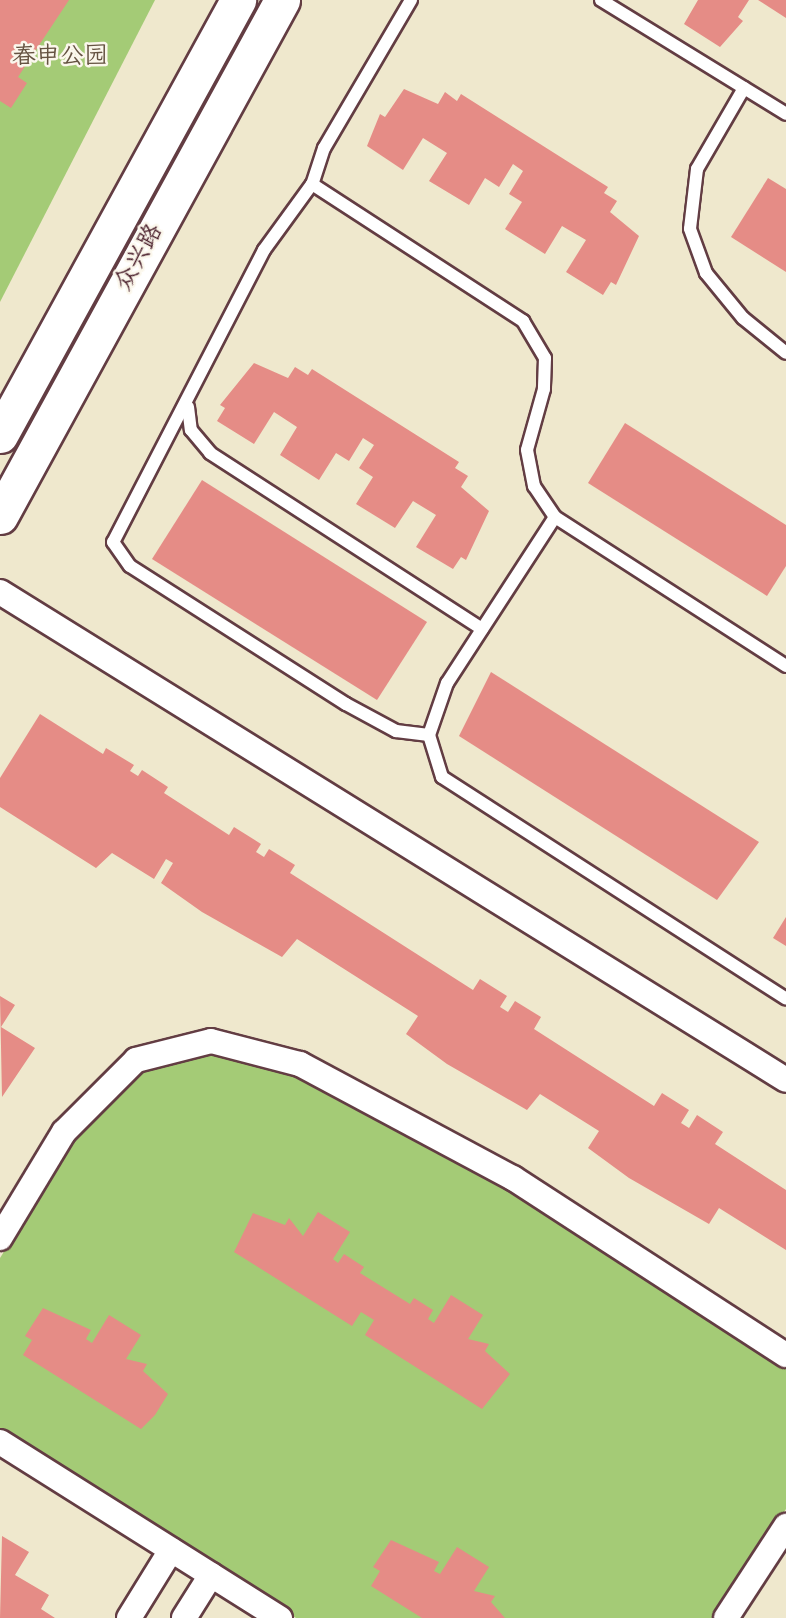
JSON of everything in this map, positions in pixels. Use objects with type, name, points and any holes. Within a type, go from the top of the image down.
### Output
[{"type":"street","name":"众兴路","points":[[0,435],[239,0]]},
{"type":"street","name":"众兴路","points":[[0,516],[282,0]]},
{"type":"street","points":[[0,592],[786,1080]]},
{"type":"street","points":[[0,1238],[64,1132],[136,1060],[211,1041],[300,1064],[513,1178],[786,1355]]},
{"type":"street","points":[[0,1442],[280,1618]]},
{"type":"street","points":[[726,1618],[786,1527]]},
{"type":"street","points":[[129,1618],[171,1550]]},
{"type":"street","points":[[184,1618],[211,1575]]},
{"type":"lane","points":[[411,0],[324,148],[312,184],[264,250],[188,407],[122,513],[113,542],[130,566],[346,704],[396,731],[429,736]]},
{"type":"lane","points":[[601,0],[786,114]]},
{"type":"lane","points":[[744,88],[696,169],[690,229],[706,273],[743,318],[786,353]]},
{"type":"lane","points":[[312,184],[523,321],[545,358],[544,389],[527,450],[534,486],[555,517],[786,666]]},
{"type":"lane","points":[[188,407],[191,430],[210,453],[482,629]]},
{"type":"lane","points":[[555,517],[447,682],[429,736],[442,777],[786,999]]},
{"type":"green space","name":"春申公园","points":[[0,0],[155,0],[0,302]]},
{"type":"green space","points":[[217,1053],[302,1076],[507,1183],[786,1366],[786,1509],[717,1618],[296,1618],[0,1431],[0,1258],[73,1140],[141,1069]]},
{"type":"building","points":[[0,0],[69,0],[18,77],[27,83],[11,108],[0,101]]},
{"type":"building","points":[[698,0],[749,0],[738,17],[743,21],[720,47],[684,24]]},
{"type":"building","points":[[758,0],[786,0],[786,18]]},
{"type":"building","points":[[404,89],[438,104],[445,92],[457,101],[461,94],[608,187],[604,193],[617,201],[610,212],[639,236],[616,285],[611,282],[603,295],[566,272],[586,240],[562,226],[545,254],[505,229],[522,202],[509,194],[523,171],[513,164],[499,187],[485,178],[469,205],[429,181],[447,153],[423,138],[403,170],[367,146],[380,114],[385,117]]},
{"type":"building","points":[[768,178],[786,189],[786,272],[731,237]]},
{"type":"building","points":[[254,363],[288,378],[295,367],[308,375],[312,369],[459,462],[455,468],[468,476],[461,487],[489,511],[466,560],[461,557],[453,569],[416,547],[436,515],[413,501],[395,528],[356,504],[373,477],[359,468],[374,445],[363,438],[349,461],[336,453],[319,480],[280,455],[297,427],[274,412],[254,444],[217,421],[225,408],[220,405]]},
{"type":"building","points":[[625,423],[786,525],[786,566],[767,596],[588,483]]},
{"type":"building","points":[[202,480],[427,622],[377,700],[152,559]]},
{"type":"building","points":[[491,672],[759,842],[717,900],[459,736]]},
{"type":"building","points":[[40,714],[103,754],[106,748],[134,765],[130,771],[138,776],[142,770],[168,787],[164,793],[229,835],[234,827],[261,844],[256,852],[264,857],[269,849],[295,865],[290,873],[473,990],[480,979],[507,996],[500,1007],[508,1012],[515,1001],[541,1017],[534,1029],[654,1106],[662,1093],[689,1110],[681,1123],[689,1128],[697,1115],[723,1132],[715,1144],[786,1190],[786,1250],[719,1208],[709,1224],[629,1178],[588,1148],[599,1131],[540,1094],[527,1110],[447,1064],[406,1034],[418,1016],[297,939],[282,957],[202,912],[161,883],[173,863],[166,859],[154,879],[112,853],[96,868],[0,807],[0,778]]},
{"type":"building","points":[[786,917],[786,946],[773,938]]},
{"type":"building","points":[[0,996],[15,1005],[1,1027],[35,1048],[2,1097]]},
{"type":"building","points":[[318,1212],[350,1232],[333,1259],[338,1263],[344,1254],[364,1267],[360,1273],[410,1304],[414,1298],[433,1310],[428,1319],[434,1323],[451,1295],[483,1315],[468,1339],[489,1344],[485,1351],[510,1374],[482,1409],[365,1335],[374,1320],[361,1312],[352,1326],[234,1252],[253,1213],[285,1225],[289,1218],[303,1236]]},
{"type":"building","points":[[43,1308],[91,1330],[86,1339],[92,1343],[109,1315],[141,1335],[126,1359],[147,1364],[143,1371],[168,1394],[155,1415],[141,1429],[23,1355],[32,1340],[25,1336]]},
{"type":"building","points":[[2,1536],[29,1552],[15,1575],[49,1595],[41,1609],[55,1618],[0,1618]]},
{"type":"building","points":[[391,1540],[439,1562],[434,1571],[440,1574],[457,1547],[489,1567],[474,1591],[495,1596],[491,1602],[505,1618],[422,1618],[371,1586],[380,1571],[373,1567]]}]
